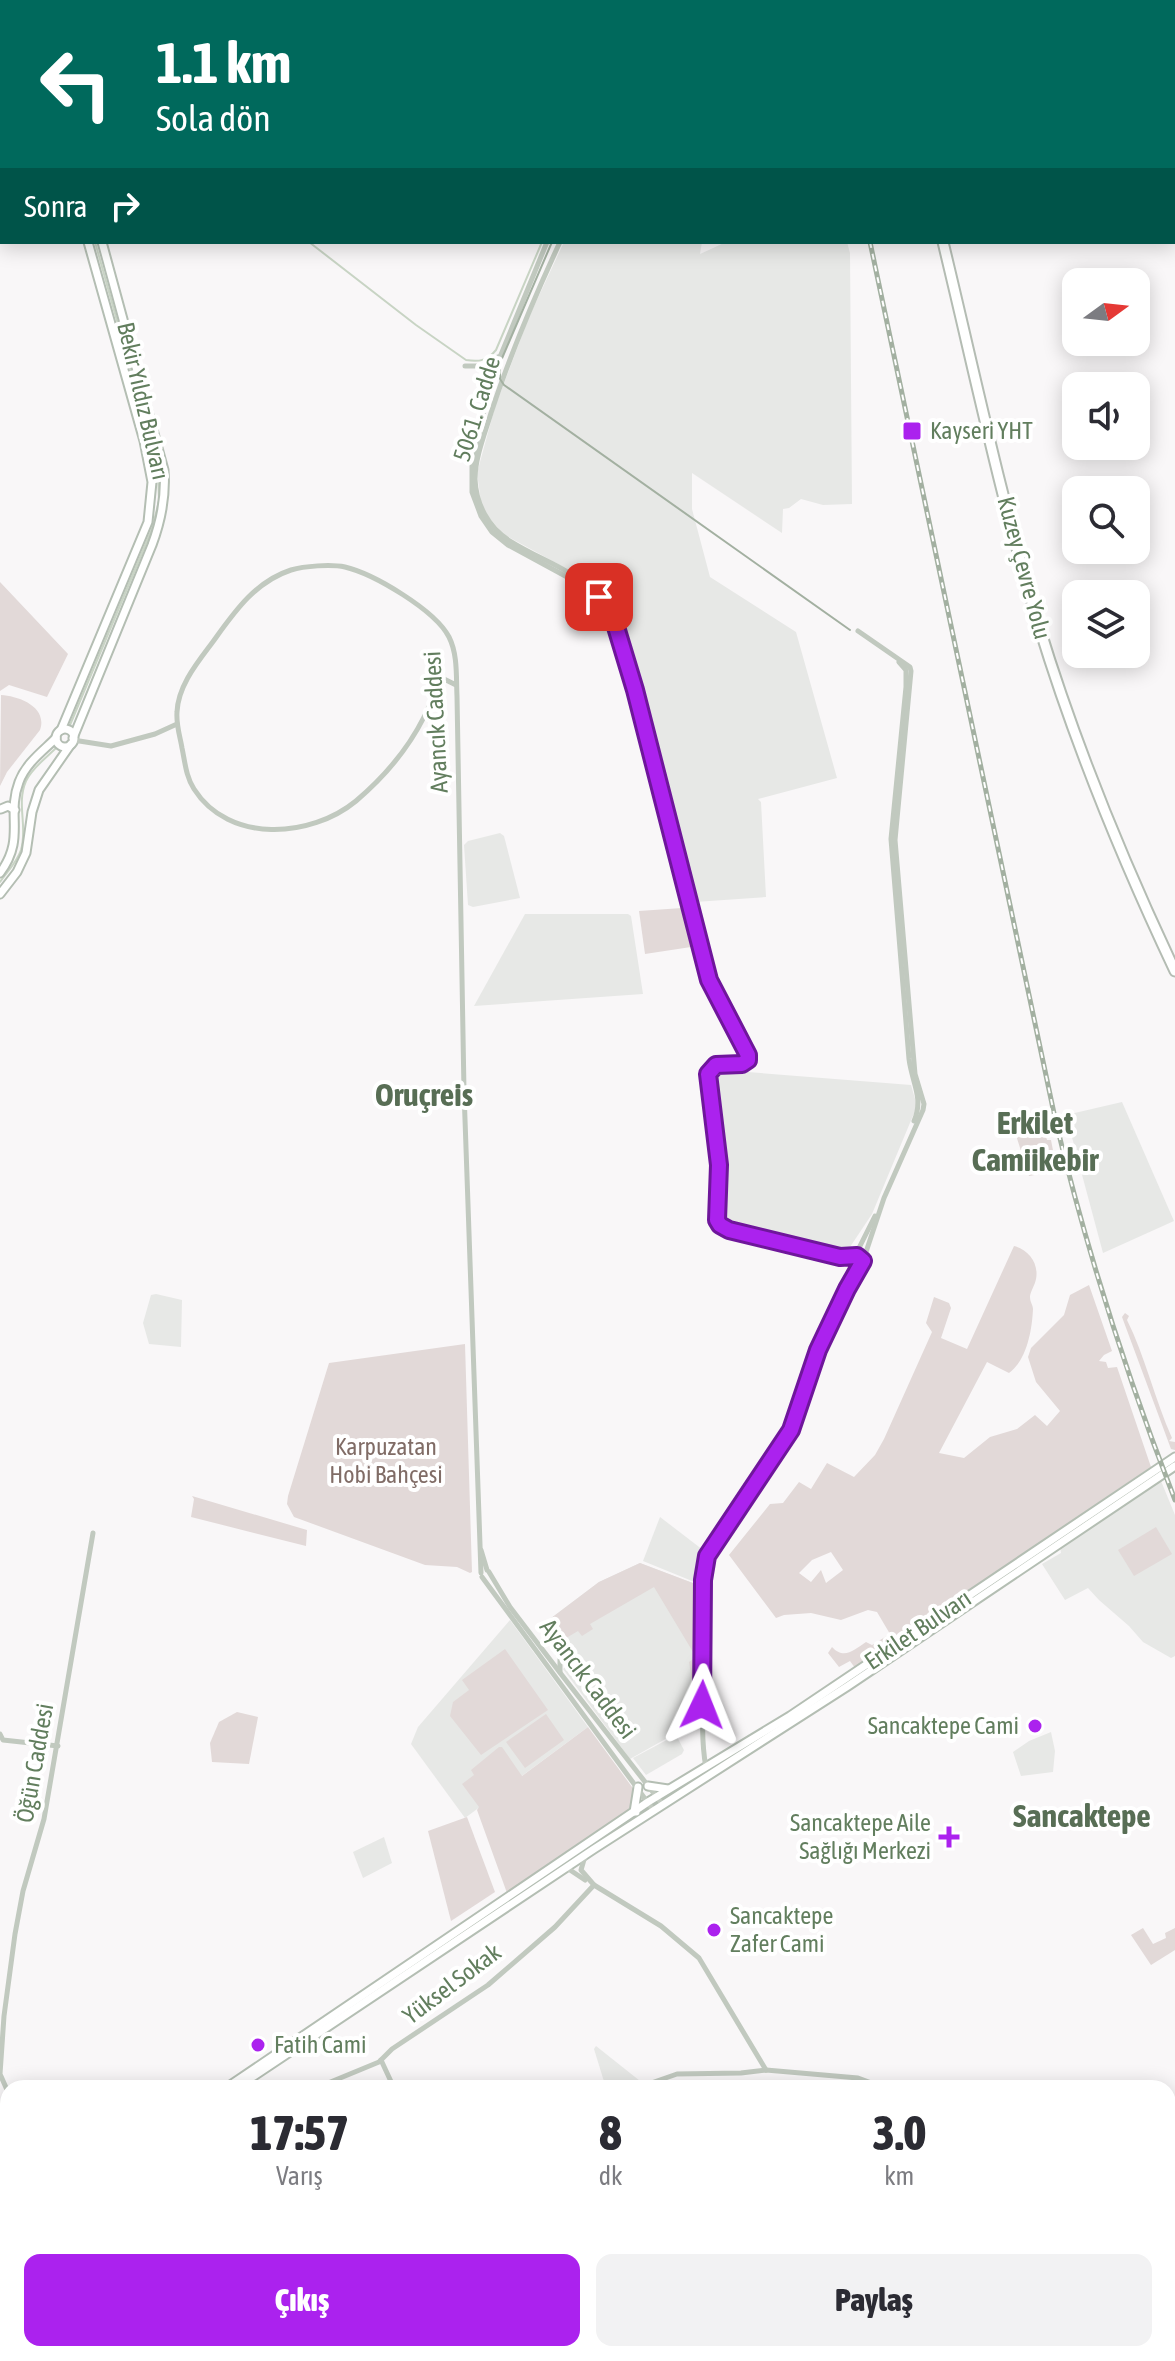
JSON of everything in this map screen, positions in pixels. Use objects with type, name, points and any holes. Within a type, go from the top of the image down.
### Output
[{"type":"highway","name":"Kuzey Çevre Yolu","points":[[946,244],[1044,626],[1105,800],[1175,958]]},
{"type":"highway","name":"Kuzey Çevre Yolu","points":[[946,244],[1012,530],[1039,627],[1096,789],[1175,971]]},
{"type":"main road","name":"Bekir Yıldız Bulvarı","points":[[0,873],[14,846],[16,792],[23,773],[58,734],[144,532],[152,493],[151,470],[144,441],[89,244]]},
{"type":"main road","name":"Bekir Yıldız Bulvarı","points":[[0,894],[17,872],[26,853],[32,812],[39,790],[73,741],[155,537],[162,512],[164,470],[103,244]]},
{"type":"main road","points":[[69,730],[73,741],[61,745],[58,734],[69,730]]},
{"type":"main road","points":[[1,809],[8,806],[15,810]]},
{"type":"main road","name":"Erkilet Bulvarı","points":[[648,1802],[846,1683],[1175,1457]]},
{"type":"main road","name":"Erkilet Bulvarı","points":[[654,1811],[1175,1466]]},
{"type":"main road","points":[[648,1786],[670,1789]]},
{"type":"main road","points":[[634,1812],[638,1787]]},
{"type":"main road","points":[[238,2080],[648,1802]]},
{"type":"main road","points":[[248,2080],[654,1811]]},
{"type":"main road","points":[[634,1812],[639,1814],[641,1820]]},
{"type":"street","name":"5061. Cadde","points":[[546,244],[491,379],[471,468],[474,501],[485,525],[500,540],[571,578],[603,610],[612,630],[665,810]]},
{"type":"street","name":"5061. Cadde","points":[[559,244],[502,378],[475,471],[476,491],[485,515],[500,534],[575,575],[590,587],[606,607],[616,627],[665,810]]},
{"type":"street","points":[[465,366],[483,366],[499,357]]},
{"type":"street","name":"Ayancık Caddesi","points":[[456,685],[442,678],[404,750],[359,798],[326,820],[277,830],[240,825],[199,796],[187,773],[177,724],[178,701],[186,683],[235,611],[250,595],[290,570],[344,567],[386,586],[425,609],[440,624],[453,646],[456,685],[464,1085],[479,1541],[485,1573],[529,1643],[654,1811]]},
{"type":"street","points":[[696,1774],[702,1747],[705,1654],[703,1580],[709,1552],[791,1430],[855,1256],[884,1198],[924,1104],[915,1074],[895,840],[911,671],[910,667],[858,631]]},
{"type":"street","points":[[73,741],[114,746],[177,724]]},
{"type":"street","points":[[665,810],[709,980],[749,1056],[744,1063],[716,1065],[708,1074],[719,1165],[717,1220],[727,1229],[840,1257],[852,1264],[862,1264]]},
{"type":"street","points":[[818,1350],[862,1264],[884,1198]]},
{"type":"street","points":[[840,1257],[855,1256]]},
{"type":"street","points":[[855,1256],[862,1264]]},
{"type":"street","name":"Öğün Caddesi","points":[[0,2074],[15,1934],[23,1891],[44,1819],[93,1533]]},
{"type":"street","name":"Ayancık Caddesi","points":[[485,1573],[663,1805]]},
{"type":"street","points":[[560,1659],[560,1673]]},
{"type":"street","points":[[0,1734],[3,1740],[58,1746]]},
{"type":"street","points":[[702,1747],[706,1768]]},
{"type":"street","points":[[586,1855],[581,1870],[594,1885]]},
{"type":"street","points":[[567,1868],[661,1926],[699,1958],[766,2070]]},
{"type":"street","name":"Yüksel Sokak","points":[[335,2080],[381,2060],[392,2049],[488,1985],[558,1924],[594,1885]]},
{"type":"street","points":[[381,2060],[390,2080]]},
{"type":"street","points":[[660,2080],[677,2074],[766,2070],[863,2080]]},
{"type":"shaded area","points":[[563,244],[702,244],[700,254],[722,244],[848,244],[852,504],[823,505],[801,499],[783,509],[782,533],[692,473],[692,509],[710,577],[796,632],[837,778],[758,799],[761,802],[766,897],[695,902],[691,899],[673,825],[676,819],[672,820],[614,618],[584,578],[503,534],[487,515],[481,502],[477,473],[495,407],[529,317]]},
{"type":"shaded area","points":[[500,833],[504,836],[520,898],[473,907],[468,905],[464,845],[468,841]]},
{"type":"shaded area","points":[[525,914],[631,916],[643,994],[474,1006]]},
{"type":"shaded area","points":[[716,1072],[911,1085],[917,1106],[872,1214],[848,1250],[792,1243],[722,1223],[723,1156],[713,1078]]},
{"type":"shaded area","points":[[1122,1102],[1174,1221],[1103,1253],[1066,1115]]},
{"type":"shaded area","points":[[151,1295],[182,1300],[181,1347],[149,1344],[143,1323]]},
{"type":"shaded area","points":[[1161,1481],[1175,1515],[1175,1656],[1171,1658],[1143,1642],[1088,1588],[1065,1600],[1042,1564],[1061,1553],[1060,1546]]},
{"type":"shaded area","points":[[660,1517],[703,1550],[697,1583],[643,1561]]},
{"type":"shaded area","points":[[640,1563],[698,1585],[701,1719],[630,1759],[563,1669],[570,1663],[542,1625],[599,1582]]},
{"type":"shaded area","points":[[510,1620],[588,1727],[465,1818],[411,1744],[418,1727]]},
{"type":"shaded area","points":[[1051,1732],[1055,1751],[1053,1772],[1021,1776],[1013,1752]]},
{"type":"shaded area","points":[[676,1735],[684,1750],[682,1754],[646,1775],[633,1758]]},
{"type":"shaded area","points":[[384,1837],[392,1863],[363,1878],[353,1852]]},
{"type":"shaded area","points":[[596,2046],[639,2080],[604,2080],[594,2049]]},
{"type":"green space","points":[[0,582],[68,654],[47,697],[9,685],[0,691]]},
{"type":"green space","points":[[1,695],[30,704],[40,715],[41,722],[40,730],[7,772],[0,786]]},
{"type":"green space","points":[[682,908],[691,947],[645,954],[639,911]]},
{"type":"green space","points":[[1042,1123],[1047,1140],[1051,1140],[1057,1171],[1029,1176],[1014,1129]]},
{"type":"green space","points":[[1014,1246],[1019,1248],[1032,1258],[1037,1273],[1030,1295],[1033,1309],[1027,1344],[1020,1360],[1009,1373],[987,1362],[939,1453],[964,1458],[990,1437],[1017,1429],[1035,1415],[1047,1426],[1060,1411],[1036,1382],[1028,1357],[1031,1348],[1064,1315],[1070,1295],[1089,1285],[1112,1351],[1099,1361],[1106,1362],[1108,1368],[1117,1367],[1151,1467],[855,1668],[850,1661],[839,1667],[828,1653],[832,1647],[845,1653],[866,1642],[872,1645],[890,1634],[877,1612],[868,1610],[841,1620],[811,1613],[776,1618],[729,1555],[770,1504],[783,1503],[799,1482],[811,1489],[827,1463],[854,1477],[875,1455],[932,1332],[926,1323],[934,1297],[949,1303],[951,1308],[941,1338],[967,1349]],"holes":[[[831,1552],[843,1570],[826,1583],[821,1570],[811,1582],[799,1573],[812,1560]]]},
{"type":"green space","points":[[1125,1313],[1129,1316],[1127,1320],[1172,1438],[1169,1441],[1175,1442],[1175,1450],[1171,1449],[1122,1317]]},
{"type":"green space","name":"Karpuzatan Hobi Bahçesi","points":[[465,1344],[472,1572],[457,1567],[425,1565],[294,1517],[287,1504],[288,1496],[329,1363]]},
{"type":"green space","points":[[192,1496],[307,1530],[306,1546],[191,1517]]},
{"type":"green space","points":[[1156,1527],[1172,1554],[1134,1576],[1118,1550]]},
{"type":"green space","points":[[640,1563],[698,1585],[701,1698],[695,1699],[689,1662],[696,1657],[654,1587],[590,1624],[593,1629],[582,1636],[578,1631],[556,1644],[542,1625],[599,1582]]},
{"type":"green space","points":[[505,1649],[548,1710],[481,1755],[450,1716],[453,1702],[469,1690],[462,1680]]},
{"type":"green space","points":[[237,1712],[258,1717],[249,1764],[212,1762],[210,1743],[219,1722]]},
{"type":"green space","points":[[546,1714],[564,1740],[525,1768],[506,1742]]},
{"type":"green space","points":[[588,1727],[643,1802],[507,1893],[477,1810],[479,1807],[462,1784],[474,1775],[471,1770],[499,1747],[522,1776]]},
{"type":"green space","points":[[467,1817],[495,1892],[451,1921],[428,1831]]},
{"type":"green space","points":[[1143,1928],[1153,1944],[1166,1938],[1165,1933],[1175,1928],[1175,1950],[1151,1965],[1131,1935]]},
{"type":"waterway","points":[[70,725],[152,529],[159,501],[158,467],[96,244]]},
{"type":"waterway","points":[[312,244],[416,325],[466,360],[475,361],[486,359],[496,350],[541,244]]},
{"type":"waterway","points":[[0,882],[21,850],[22,798],[26,781],[35,767],[56,748]]},
{"type":"tram line","points":[[551,244],[500,363],[500,379],[504,385],[850,630]]},
{"type":"railway","points":[[870,244],[1055,1118],[1108,1311],[1175,1500]]},
{"type":"place","name":"Kayseri YHT","points":[[912,431]]},
{"type":"place","name":"Sancaktepe Cami","points":[[1035,1726]]},
{"type":"place","name":"Sancaktepe Aile Sağlığı Merkezi","points":[[949,1837]]},
{"type":"place","name":"Sancaktepe Zafer Cami","points":[[714,1930]]},
{"type":"place","name":"Fatih Cami","points":[[258,2045]]},
{"type":"district","name":"Oruçreis","points":[[424,1095]]},
{"type":"district","name":"Erkilet Camiikebir","points":[[1035,1142]]},
{"type":"district","name":"Sancaktepe","points":[[1082,1816]]},
{"type":"route","points":[[599,597],[616,627],[635,690],[709,980],[748,1055],[744,1063],[716,1065],[708,1074],[719,1165],[717,1220],[729,1230],[840,1257],[857,1256],[863,1261],[818,1350],[791,1430],[707,1556],[703,1580],[705,1654],[702,1705]]}]
